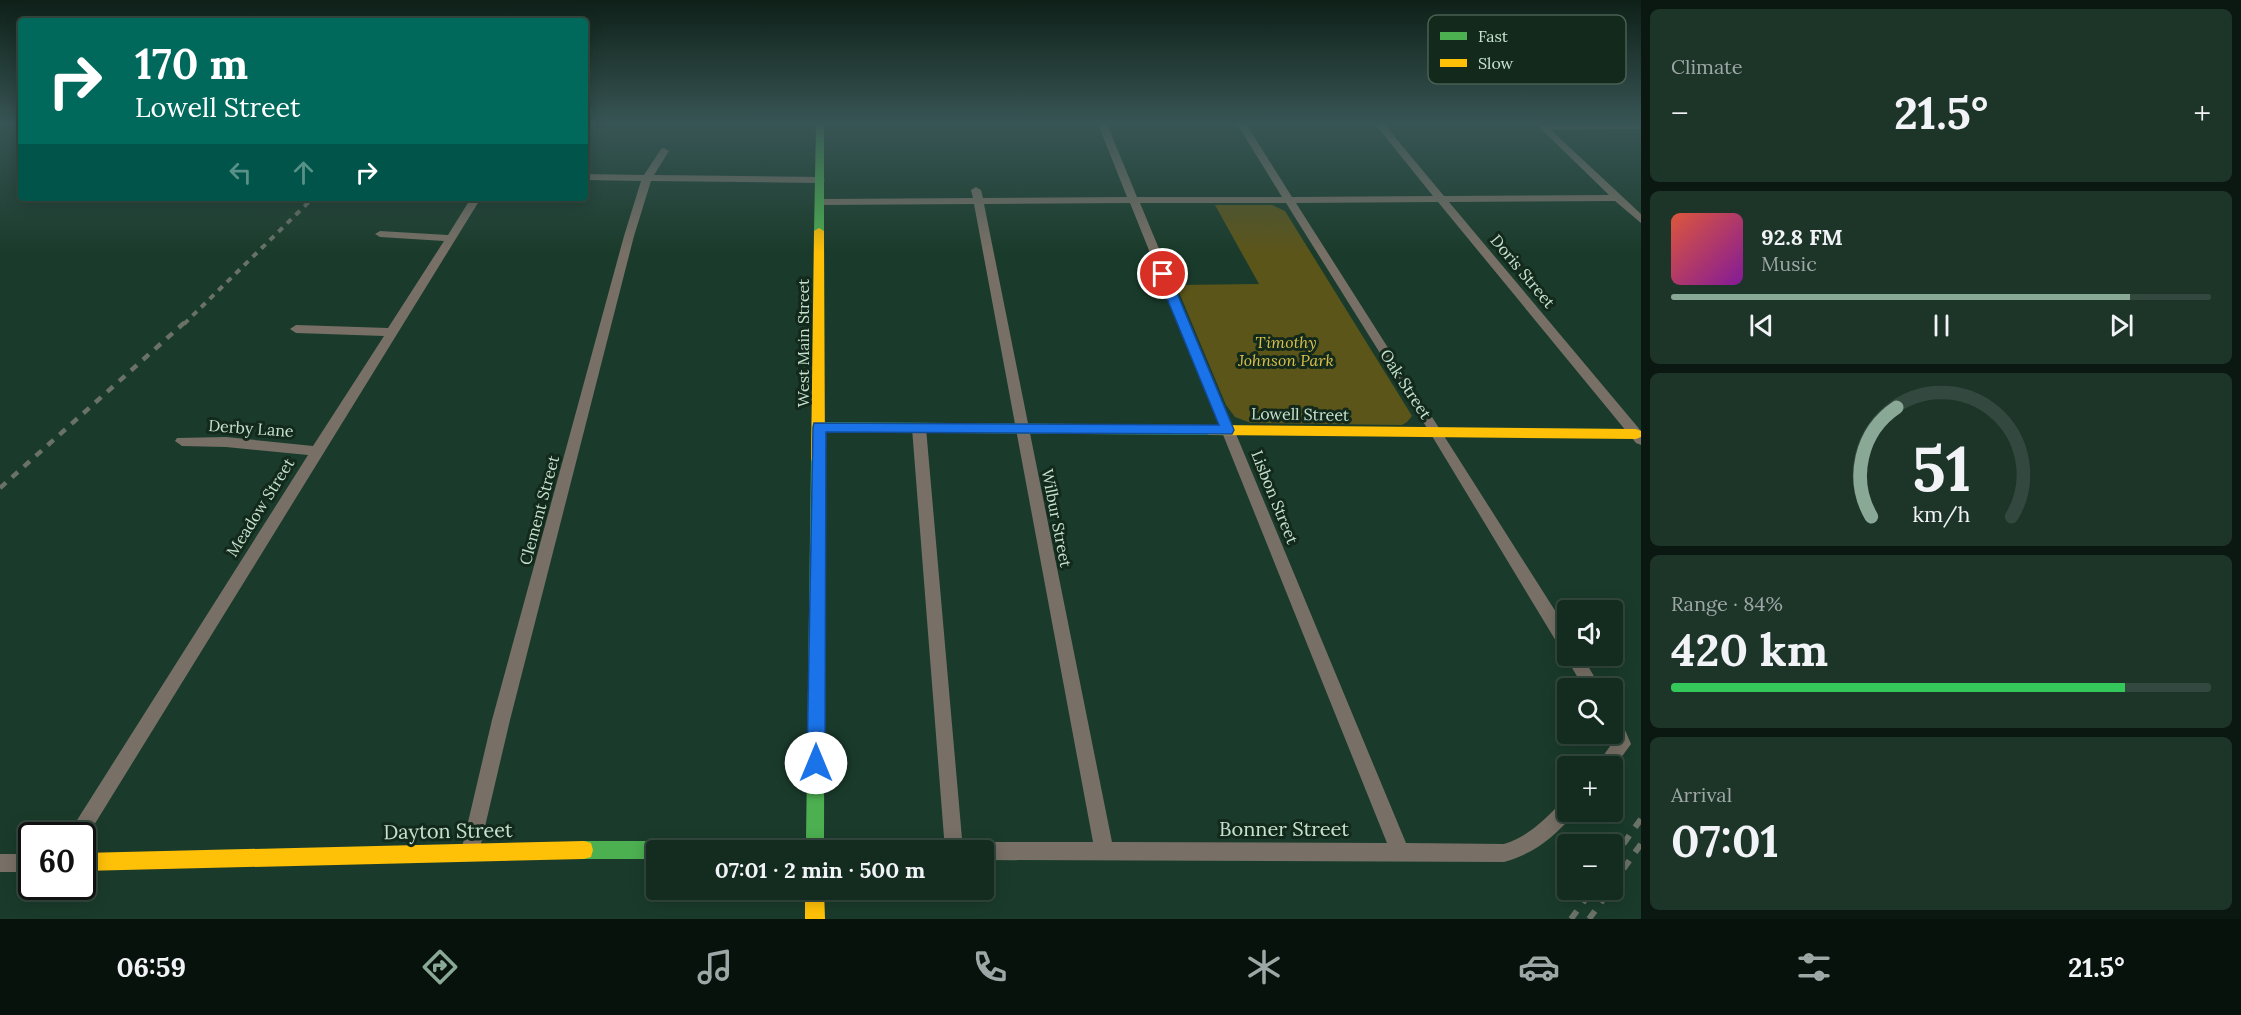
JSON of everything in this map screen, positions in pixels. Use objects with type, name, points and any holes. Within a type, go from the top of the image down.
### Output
[{"type":"street","name":"Clement Street","points":[[470,852],[479,804],[629,236],[647,178],[654,167]]},
{"type":"street","name":"West Main Street","points":[[815,840],[820,167]]},
{"type":"street","name":"Lisbon Street","points":[[1118,167],[1400,851]]},
{"type":"street","name":"Oak Street","points":[[1268,167],[1437,433],[1557,628]]},
{"type":"street","name":"Doris Street","points":[[1415,167],[1638,437]]},
{"type":"street","points":[[1585,167],[1641,220]]},
{"type":"street","points":[[588,177],[820,180]]},
{"type":"street","points":[[820,202],[977,195],[1132,200],[1617,198]]},
{"type":"street","name":"Wilbur Street","points":[[977,195],[1104,851]]},
{"type":"street","name":"Meadow Street","points":[[85,822],[474,201]]},
{"type":"street","points":[[380,234],[450,238]]},
{"type":"street","points":[[296,329],[392,332]]},
{"type":"street","name":"Lowell Street","points":[[819,427],[1228,430],[1638,437]]},
{"type":"street","points":[[919,428],[953,840]]},
{"type":"street","name":"Derby Lane","points":[[182,441],[317,451]]},
{"type":"street","points":[[1613,756],[1622,744]]},
{"type":"street","name":"Bonner Street","points":[[994,851],[1504,853],[1523,848],[1541,838],[1557,820]]},
{"type":"street","name":"Dayton Street","points":[[96,862],[470,852],[646,851]]},
{"type":"street","points":[[0,863],[18,863]]},
{"type":"street","points":[[815,900],[815,919]]},
{"type":"green space","name":"Timothy Johnson Park","points":[[1215,205],[1272,205],[1285,211],[1412,416],[1407,422],[1402,425],[1251,423],[1235,417],[1226,405],[1176,285],[1259,284]]},
{"type":"railway","points":[[184,324],[310,201]]},
{"type":"railway","points":[[0,488],[185,322]]},
{"type":"railway","points":[[1623,844],[1641,819]]},
{"type":"railway","points":[[1623,869],[1641,844]]},
{"type":"railway","points":[[1571,919],[1585,900]]},
{"type":"railway","points":[[1589,919],[1603,900]]},
{"type":"traffic: fast","points":[[819,231],[820,167]]},
{"type":"traffic: fast","points":[[819,427],[1209,430]]},
{"type":"traffic: fast","points":[[815,840],[818,460]]},
{"type":"traffic: fast","points":[[584,850],[646,850]]},
{"type":"traffic: slow","points":[[818,460],[819,231]]},
{"type":"traffic: slow","points":[[1209,430],[1636,434]]},
{"type":"traffic: slow","points":[[96,862],[584,850]]},
{"type":"traffic: slow","points":[[815,900],[815,919]]},
{"type":"route","points":[[816,763],[819,427],[1228,430],[1163,274]]}]
